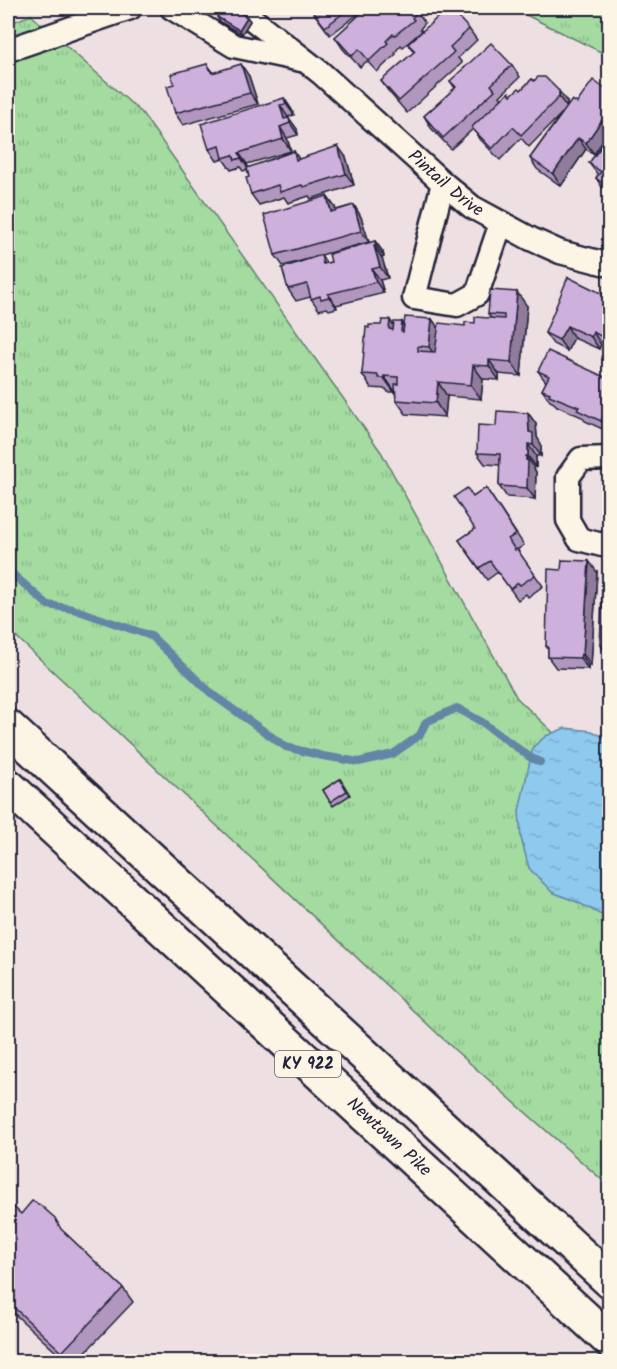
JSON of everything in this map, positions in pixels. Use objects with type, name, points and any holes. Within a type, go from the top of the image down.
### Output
[{"type":"highway","name":"KY 922","points":[[8,727],[609,1281]]},
{"type":"highway","name":"Newtown Pike","points":[[8,786],[609,1341]]},
{"type":"street","points":[[8,51],[130,8]]},
{"type":"street","name":"Pintail Drive","points":[[172,8],[234,46],[305,61]]},
{"type":"street","name":"Pintail Drive","points":[[238,8],[305,61],[472,207],[560,252],[609,265]]},
{"type":"street","points":[[443,183],[414,298],[457,305],[477,294],[501,223]]},
{"type":"street","points":[[609,458],[581,459],[568,477],[568,520],[579,539],[602,545],[609,541]]},
{"type":"green space","points":[[512,8],[609,8],[609,56]]},
{"type":"green space","points":[[31,15],[142,113],[381,452],[517,698],[609,786],[609,1186],[456,1051],[8,629],[8,24]]},
{"type":"water","points":[[565,728],[592,731],[609,740],[609,919],[552,892],[529,868],[521,838],[519,811],[533,747],[546,736]]},
{"type":"building","points":[[223,8],[232,8],[247,17],[239,30],[217,17]]},
{"type":"building","points":[[310,8],[350,8],[325,27]]},
{"type":"building","points":[[367,8],[413,8],[417,12],[412,18],[414,20],[395,35],[393,34],[386,41],[388,43],[369,61],[359,49],[352,56],[335,37]]},
{"type":"building","points":[[448,8],[469,29],[450,47],[454,52],[399,101],[381,81],[415,51],[408,44]]},
{"type":"building","points":[[491,43],[512,65],[491,85],[495,90],[443,138],[424,116],[456,87],[450,81]]},
{"type":"building","points":[[207,64],[212,73],[241,64],[250,93],[175,113],[167,86],[174,84],[171,74]]},
{"type":"building","points":[[538,77],[545,77],[559,91],[559,97],[521,135],[513,127],[492,149],[472,128],[473,126],[509,92],[511,95],[519,88],[521,90],[532,79],[534,81]]},
{"type":"building","points":[[593,80],[609,92],[609,110],[586,143],[578,138],[553,174],[530,158],[572,100],[577,103]]},
{"type":"building","points":[[284,98],[286,104],[280,105],[284,119],[289,118],[290,123],[280,127],[283,139],[239,153],[241,158],[235,160],[233,155],[223,158],[220,146],[209,149],[201,124]]},
{"type":"building","points":[[609,136],[609,188],[596,178],[601,172],[589,163]]},
{"type":"building","points":[[338,146],[346,174],[280,192],[278,185],[251,194],[246,178],[249,177],[247,168],[294,151],[296,160]]},
{"type":"building","points":[[327,196],[331,212],[354,205],[361,231],[275,255],[264,215]]},
{"type":"building","points":[[375,241],[376,246],[374,246],[380,267],[372,269],[376,282],[328,294],[329,297],[321,299],[320,296],[311,299],[307,284],[288,289],[282,268],[321,255],[323,264],[331,262],[329,254]]},
{"type":"building","points":[[568,277],[609,297],[605,308],[609,310],[609,340],[593,332],[591,337],[567,326],[559,340],[545,333]]},
{"type":"building","points":[[490,290],[517,292],[511,362],[489,360],[489,366],[473,365],[471,385],[438,382],[436,403],[396,400],[395,384],[398,384],[398,377],[378,378],[378,375],[362,374],[366,327],[369,328],[369,325],[381,325],[382,320],[390,320],[389,329],[393,330],[394,322],[402,322],[401,331],[403,332],[405,317],[432,319],[429,347],[418,346],[418,351],[435,352],[439,323],[465,326],[465,322],[475,323],[475,317],[504,319],[504,315],[488,314]]},
{"type":"building","points":[[548,351],[609,379],[609,409],[607,408],[601,421],[577,410],[579,407],[542,390],[549,376],[538,371]]},
{"type":"building","points":[[497,411],[528,413],[529,432],[533,433],[533,445],[528,444],[528,456],[526,456],[528,461],[527,488],[499,486],[500,454],[477,453],[478,425],[496,426]]},
{"type":"building","points":[[467,488],[473,497],[486,488],[516,534],[508,539],[535,575],[520,585],[518,583],[510,589],[490,561],[479,568],[459,540],[475,529],[454,497]]},
{"type":"building","points":[[562,560],[589,561],[583,654],[580,658],[548,657],[546,646],[548,569],[561,570]]},
{"type":"building","points":[[603,573],[609,573],[609,685],[605,685],[607,645],[600,645]]},
{"type":"building","points":[[340,779],[347,791],[330,802],[323,790]]},
{"type":"building","points":[[32,1201],[55,1218],[61,1229],[123,1288],[62,1352],[8,1302],[8,1202],[21,1214]]},
{"type":"waterway","points":[[8,570],[48,605],[73,609],[151,636],[213,695],[286,747],[359,762],[393,754],[420,735],[426,722],[457,708],[482,722],[531,758],[540,762]]}]
